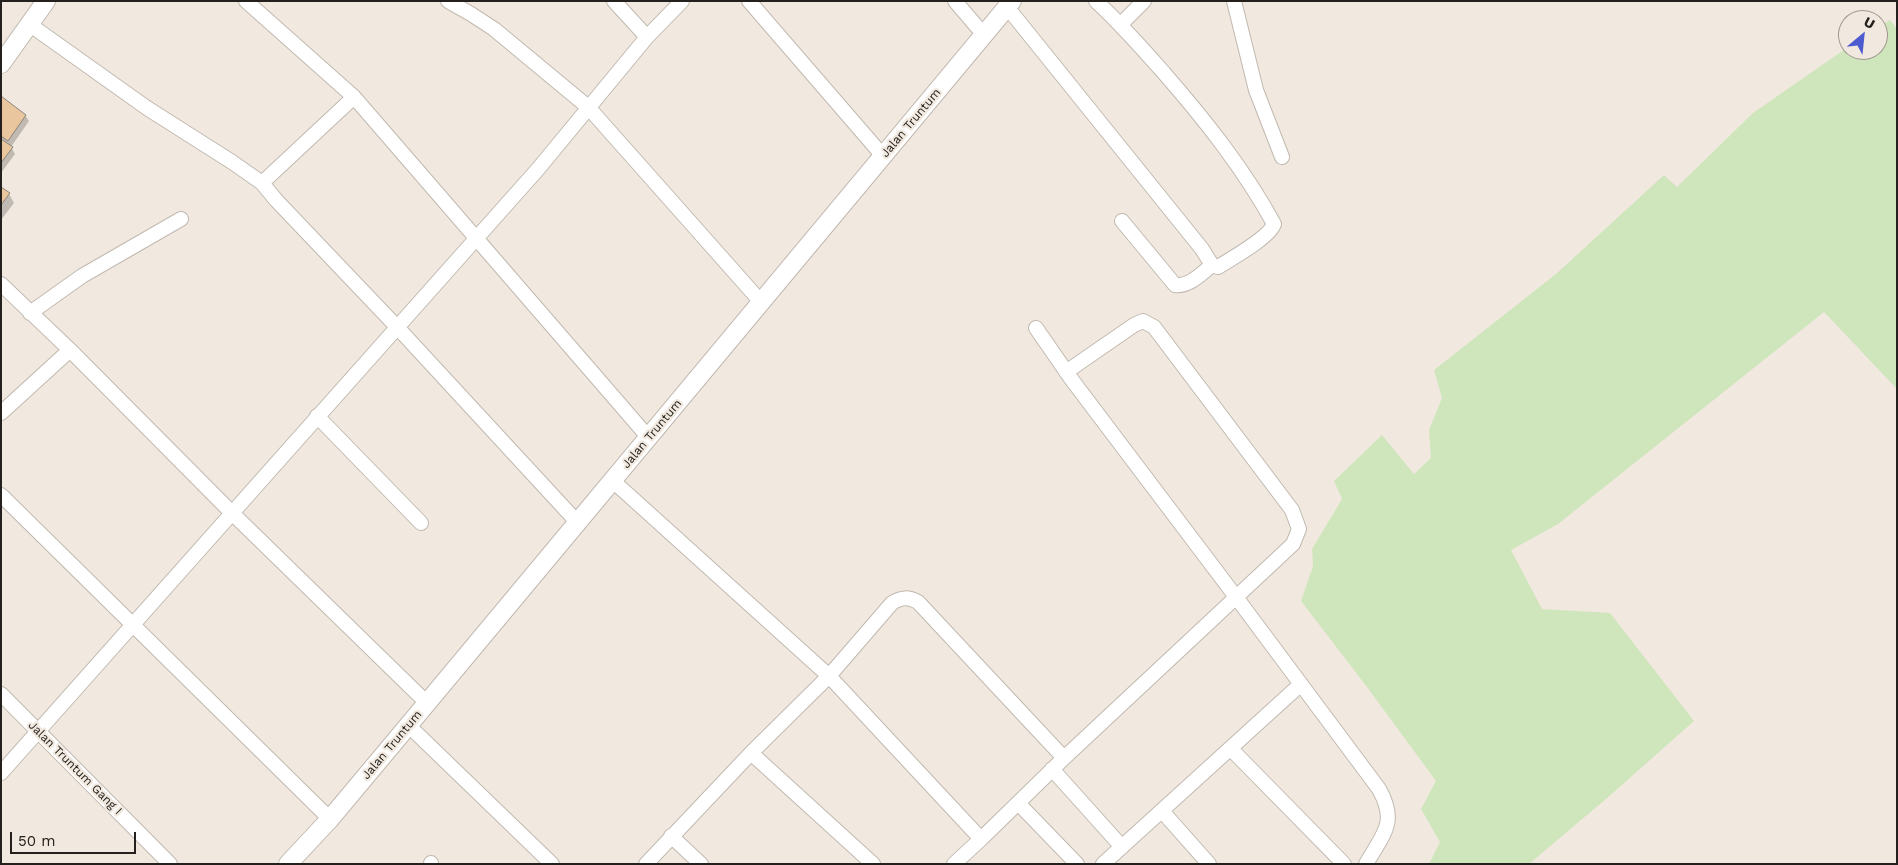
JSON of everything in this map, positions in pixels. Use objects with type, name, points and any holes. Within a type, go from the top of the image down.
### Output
[{"type":"street","points":[[1,64],[46,1]]},
{"type":"street","points":[[246,1],[354,97],[649,438]]},
{"type":"street","points":[[448,1],[494,29],[588,108],[761,302]]},
{"type":"street","points":[[614,1],[647,37]]},
{"type":"street","points":[[1,773],[476,237],[538,170],[647,37],[682,1]]},
{"type":"street","points":[[749,1],[883,156]]},
{"type":"street","points":[[955,1],[984,35]]},
{"type":"street","points":[[1010,4],[1202,249],[1212,265],[1218,267],[1260,239],[1272,229],[1274,224],[1258,196],[1200,115],[1122,24],[1096,1]]},
{"type":"street","points":[[1122,24],[1144,1]]},
{"type":"street","points":[[1234,1],[1256,90],[1282,157]]},
{"type":"street","name":"Jalan Truntum","points":[[291,863],[578,523],[1010,4]]},
{"type":"street","points":[[28,24],[148,108],[262,183],[578,523]]},
{"type":"street","points":[[262,183],[354,97]]},
{"type":"street","points":[[30,313],[82,276],[182,219]]},
{"type":"street","points":[[1122,222],[1175,285],[1182,286],[1212,265]]},
{"type":"street","points":[[1,284],[427,703]]},
{"type":"street","points":[[954,864],[1052,769],[1293,544],[1299,529],[1292,510],[1154,327],[1147,322],[1140,322],[1066,372]]},
{"type":"street","points":[[1036,328],[1066,372],[1379,789],[1385,801],[1389,817],[1387,828],[1366,864]]},
{"type":"street","points":[[1,413],[70,350]]},
{"type":"street","points":[[318,416],[421,523]]},
{"type":"street","points":[[613,481],[829,676],[981,839]]},
{"type":"street","points":[[1,495],[330,819]]},
{"type":"street","points":[[646,864],[751,753],[829,676],[892,603],[898,599],[906,598],[918,602],[1064,758]]},
{"type":"street","points":[[1103,864],[1302,684]]},
{"type":"street","name":"Jalan Truntum Gang I","points":[[1,694],[170,864]]},
{"type":"street","points":[[406,728],[486,806],[552,864]]},
{"type":"street","points":[[1231,749],[1344,864]]},
{"type":"street","points":[[751,753],[873,864]]},
{"type":"street","points":[[1052,769],[1122,846]]},
{"type":"street","points":[[1018,802],[1077,864]]},
{"type":"street","points":[[486,806],[539,864]]},
{"type":"street","points":[[1162,812],[1209,864]]},
{"type":"street","points":[[671,836],[701,864]]},
{"type":"green space","points":[[1890,20],[1897,29],[1897,389],[1824,312],[1558,524],[1511,550],[1542,609],[1610,613],[1694,721],[1529,864],[1429,864],[1440,842],[1421,809],[1436,781],[1301,601],[1313,566],[1312,549],[1342,499],[1334,481],[1382,435],[1414,474],[1431,458],[1429,430],[1442,398],[1434,370],[1556,274],[1664,175],[1677,187],[1753,113],[1838,54],[1838,60],[1888,60],[1888,21]]},
{"type":"building","points":[[1,96],[26,115],[8,141],[1,136]]},
{"type":"building","points":[[1,139],[13,147],[1,163]]},
{"type":"building","points":[[1,187],[10,193],[1,205]]}]
